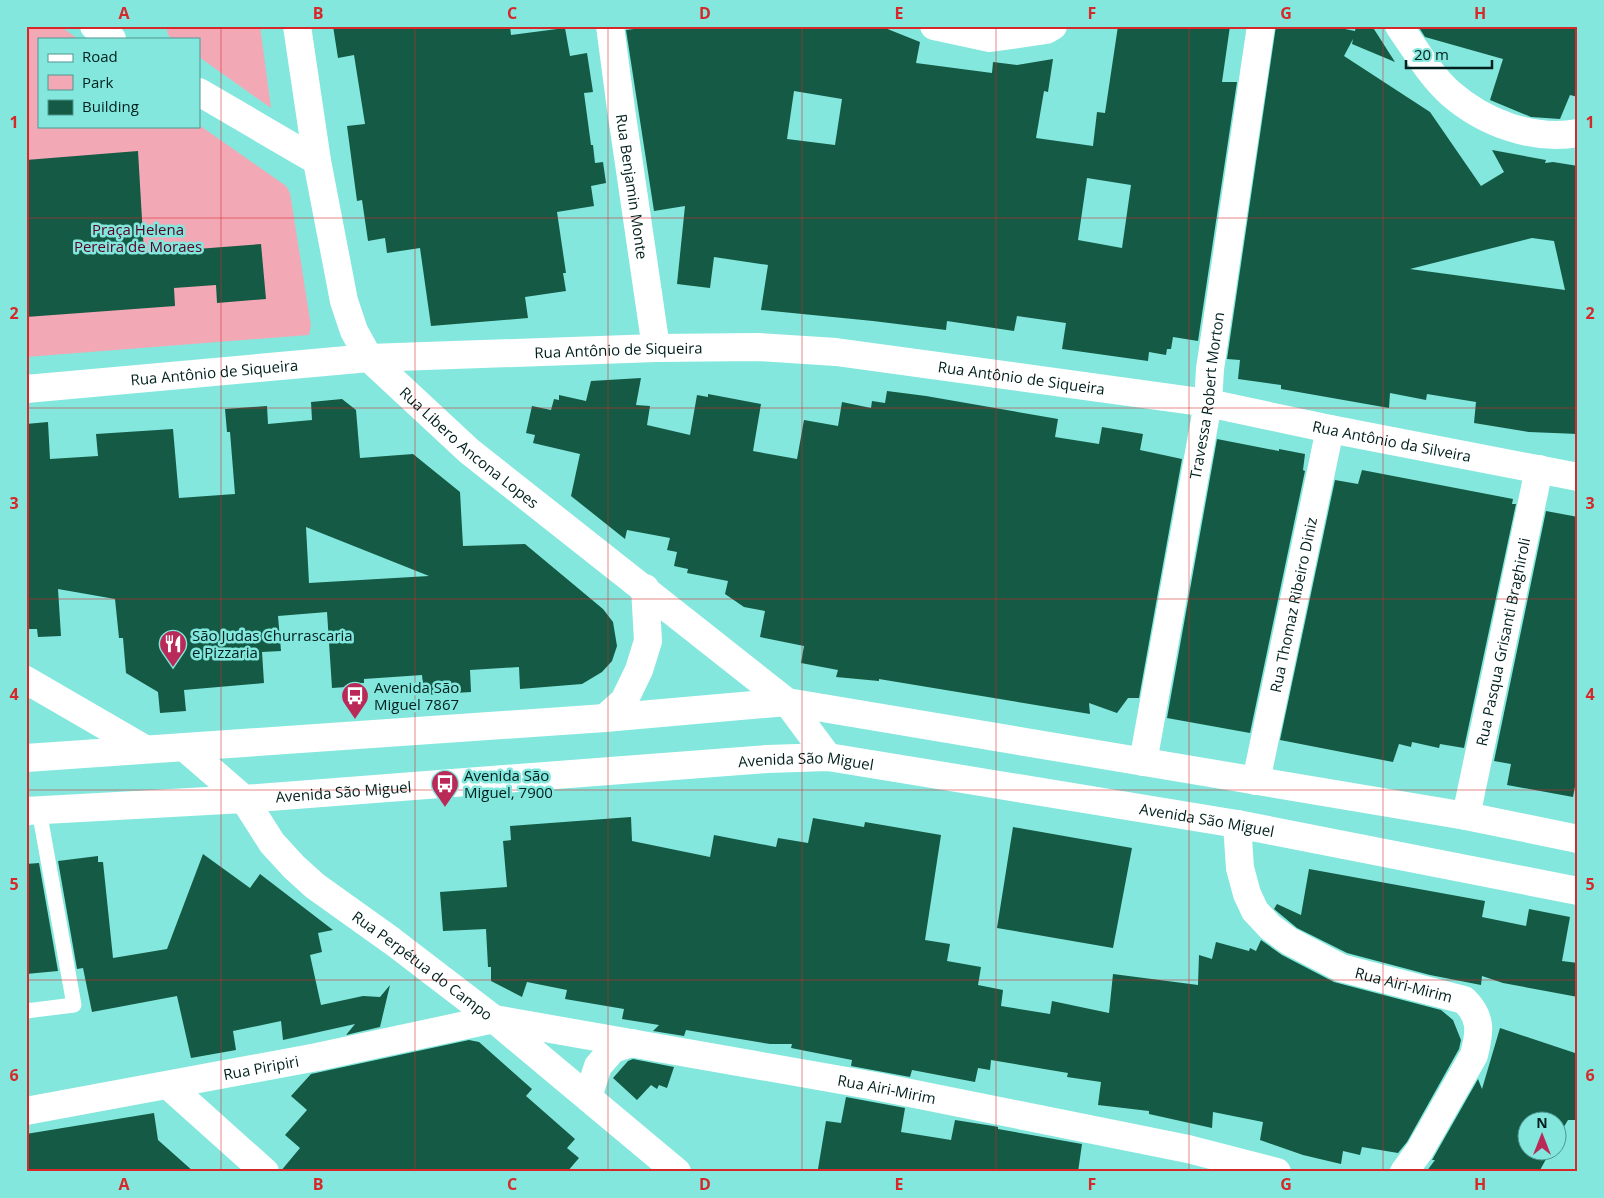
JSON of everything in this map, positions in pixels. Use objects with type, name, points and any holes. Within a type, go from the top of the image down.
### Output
[{"type":"street","points":[[94,26],[111,38]]},
{"type":"street","name":"Rua Libero Ancona Lopes","points":[[297,26],[317,161],[344,301],[354,331],[369,358],[469,451],[645,588],[787,702],[828,757]]},
{"type":"street","name":"Rua Benjamin Monte","points":[[610,26],[656,348]]},
{"type":"street","points":[[934,26],[990,38],[1046,30],[1053,26]]},
{"type":"street","name":"Travessa Robert Morton","points":[[1143,762],[1208,403],[1211,359],[1261,26]]},
{"type":"street","points":[[1399,26],[1432,73],[1450,93],[1480,115],[1511,127],[1537,134],[1578,133]]},
{"type":"street","points":[[200,93],[317,161]]},
{"type":"street","name":"Rua Antônio de Siqueira","points":[[26,389],[369,358],[656,348],[758,347],[836,352],[1208,403]]},
{"type":"street","name":"Rua Antônio da Silveira","points":[[1208,403],[1330,430],[1578,477]]},
{"type":"street","name":"Rua Thomaz Ribeiro Diniz","points":[[1256,781],[1330,430]]},
{"type":"street","name":"Rua Pasqua Grisanti Braghiroli","points":[[1466,816],[1540,469]]},
{"type":"street","points":[[606,718],[624,700],[639,670],[648,641],[645,588]]},
{"type":"street","points":[[26,680],[145,749]]},
{"type":"street","points":[[26,758],[606,718],[787,702],[1466,816],[1578,839]]},
{"type":"street","name":"Rua Perpétua do Campo","points":[[184,747],[244,799],[272,843],[294,868],[315,886],[392,941],[494,1019],[677,1172]]},
{"type":"street","name":"Avenida São Miguel","points":[[33,811],[244,799],[767,759],[828,757],[1237,824],[1578,891]]},
{"type":"street","name":"Rua Airi-Mirim","points":[[1237,824],[1240,868],[1246,894],[1254,911],[1270,927],[1289,941],[1341,968],[1464,1000],[1473,1008],[1478,1021],[1478,1041],[1474,1055],[1424,1143],[1408,1169],[1404,1172]]},
{"type":"street","name":"Rua Airi-Mirim","points":[[494,1019],[895,1090],[1188,1149],[1277,1172]]},
{"type":"street","name":"Rua Piripiri","points":[[26,1111],[169,1086],[317,1057],[494,1019]]},
{"type":"street","points":[[588,1097],[598,1066],[613,1049],[632,1043]]},
{"type":"street","points":[[169,1086],[265,1172]]},
{"type":"lane","points":[[26,1012],[74,1005],[33,811]]},
{"type":"green space","name":"Praça Helena Pereira de Moraes","points":[[26,26],[60,26],[77,38],[38,38],[38,128],[200,128],[200,126],[286,186],[290,193],[311,326],[309,335],[26,357]]},
{"type":"green space","points":[[166,26],[260,26],[271,108],[200,58],[200,38],[172,38],[168,35]]},
{"type":"building","points":[[333,26],[510,26],[511,35],[565,28],[570,56],[587,53],[593,92],[584,93],[591,145],[593,145],[595,163],[603,162],[606,183],[591,186],[594,206],[557,212],[566,273],[563,273],[566,291],[525,297],[528,318],[431,326],[420,248],[387,253],[385,238],[368,241],[362,200],[357,201],[347,126],[365,124],[354,55],[338,58]]},
{"type":"building","points":[[658,26],[880,26],[920,42],[916,63],[992,73],[993,62],[1017,65],[1053,59],[1048,92],[1044,91],[1036,138],[1093,146],[1097,112],[1105,113],[1118,26],[1230,26],[1222,82],[1237,82],[1198,341],[1173,337],[1171,349],[1167,349],[1166,355],[1149,352],[1148,361],[1062,349],[1066,323],[1017,316],[1014,331],[947,321],[946,330],[761,310],[768,265],[714,257],[710,288],[677,284],[685,206],[654,211],[626,30]],"holes":[[[794,91],[842,99],[835,145],[787,139]],[[1087,178],[1131,185],[1122,248],[1078,240]]]},
{"type":"building","points":[[1276,26],[1330,26],[1355,31],[1356,26],[1372,26],[1395,62],[1352,44],[1353,39],[1344,56],[1430,112],[1481,186],[1504,172],[1492,150],[1546,160],[1545,163],[1553,162],[1578,166],[1578,434],[1529,432],[1474,423],[1476,402],[1427,394],[1426,400],[1390,393],[1389,408],[1281,389],[1281,385],[1238,379],[1240,360],[1227,359]],"holes":[[[1532,238],[1554,241],[1565,290],[1410,269]]]},
{"type":"building","points":[[1418,26],[1578,26],[1578,97],[1570,95],[1560,119],[1531,117],[1490,100],[1503,59],[1425,37]]},
{"type":"building","points":[[138,151],[144,253],[261,244],[266,299],[217,303],[216,285],[174,288],[175,306],[26,317],[26,160]]},
{"type":"building","points":[[641,378],[636,405],[650,406],[647,425],[690,435],[697,395],[708,397],[708,394],[761,404],[753,451],[797,459],[804,420],[838,426],[842,402],[871,408],[872,401],[885,403],[887,391],[1058,419],[1055,437],[1099,444],[1102,427],[1143,434],[1140,450],[1182,459],[1139,698],[1128,698],[1117,713],[1089,703],[1090,714],[879,679],[879,681],[836,677],[838,670],[801,663],[804,646],[760,637],[765,611],[744,607],[725,594],[728,581],[687,573],[688,569],[674,566],[677,552],[667,550],[670,538],[627,530],[625,539],[571,496],[580,454],[533,443],[535,435],[526,433],[532,406],[551,410],[554,399],[559,400],[559,395],[586,401],[591,381]]},
{"type":"building","points":[[342,399],[356,410],[360,458],[413,454],[460,492],[463,546],[525,544],[603,609],[613,622],[617,646],[612,661],[602,672],[582,684],[520,689],[519,667],[470,670],[471,692],[424,695],[422,675],[364,679],[364,683],[361,683],[361,686],[332,688],[327,612],[278,616],[281,651],[262,652],[264,683],[184,690],[186,711],[160,713],[158,692],[126,673],[123,638],[119,638],[115,599],[58,589],[61,636],[38,637],[37,629],[26,629],[26,424],[48,422],[50,459],[98,456],[96,434],[173,429],[179,498],[235,494],[230,432],[227,432],[225,409],[267,406],[268,424],[312,420],[311,402]],"holes":[[[306,527],[429,576],[309,583]]]},
{"type":"building","points":[[1217,439],[1305,454],[1303,470],[1305,471],[1250,733],[1167,718]]},
{"type":"building","points":[[1362,470],[1513,499],[1512,504],[1516,504],[1464,748],[1440,744],[1439,748],[1412,742],[1411,747],[1399,744],[1393,762],[1280,740],[1335,480],[1358,484]]},
{"type":"building","points":[[1546,511],[1578,517],[1578,771],[1573,797],[1507,785],[1511,764],[1494,761]]},
{"type":"building","points":[[631,817],[632,841],[710,857],[714,835],[776,847],[778,838],[808,843],[813,818],[864,827],[865,822],[941,835],[925,940],[950,944],[947,961],[981,967],[978,985],[1003,990],[1001,1006],[1050,1014],[1052,1001],[1109,1013],[1113,974],[1198,985],[1199,955],[1212,959],[1216,942],[1249,951],[1250,948],[1256,951],[1261,940],[1282,955],[1334,982],[1441,1010],[1453,1020],[1461,1040],[1459,1049],[1407,1142],[1398,1153],[1362,1147],[1360,1155],[1343,1151],[1341,1164],[1303,1155],[1260,1140],[1263,1122],[1213,1112],[1212,1128],[1149,1114],[1149,1111],[1098,1105],[1101,1082],[1067,1077],[1068,1073],[991,1060],[990,1070],[978,1068],[975,1082],[912,1070],[910,1077],[851,1066],[852,1060],[791,1048],[792,1044],[770,1044],[686,1030],[684,1036],[653,1031],[659,1025],[622,1019],[624,1009],[565,999],[567,990],[527,982],[522,997],[491,981],[491,967],[488,967],[486,929],[443,931],[440,892],[507,887],[503,841],[511,840],[510,826]]},
{"type":"building","points":[[1013,827],[1132,848],[1113,948],[997,928]]},
{"type":"building","points":[[203,854],[250,888],[260,874],[333,930],[318,933],[322,952],[310,955],[321,1005],[363,996],[380,997],[390,985],[380,1027],[346,1035],[355,1024],[283,1040],[281,1021],[233,1031],[236,1050],[191,1058],[177,996],[92,1012],[83,968],[77,969],[58,861],[98,856],[98,862],[103,862],[113,958],[167,949]]},
{"type":"building","points":[[39,863],[58,971],[26,974],[26,864]]},
{"type":"building","points":[[1309,869],[1485,901],[1482,917],[1526,926],[1529,909],[1570,917],[1562,961],[1578,963],[1578,997],[1503,983],[1482,976],[1481,985],[1430,975],[1347,953],[1297,928],[1274,909],[1277,904],[1301,915]]},
{"type":"building","points":[[1500,1028],[1578,1054],[1578,1120],[1568,1120],[1566,1123],[1566,1110],[1516,1110],[1516,1160],[1546,1160],[1539,1172],[1426,1172],[1435,1160],[1432,1160],[1478,1079],[1482,1089]]},
{"type":"building","points":[[469,1040],[479,1042],[532,1089],[526,1096],[575,1139],[567,1148],[579,1158],[567,1172],[280,1172],[300,1148],[285,1135],[307,1110],[291,1096],[311,1074]]},
{"type":"building","points":[[633,1059],[674,1067],[667,1088],[659,1085],[657,1089],[651,1085],[637,1100],[613,1078],[628,1061]]},
{"type":"building","points":[[846,1097],[905,1108],[901,1132],[951,1140],[955,1120],[1082,1144],[1078,1172],[833,1172],[818,1169],[826,1121],[841,1123]]},
{"type":"building","points":[[154,1113],[158,1140],[194,1172],[26,1172],[26,1134]]},
{"type":"place","name":"São Judas Churrascaria e Pizzaria","points":[[173,668]]},
{"type":"place","name":"Avenida São Miguel 7867","points":[[355,720]]},
{"type":"place","name":"Avenida São Miguel, 7900","points":[[445,808]]}]
